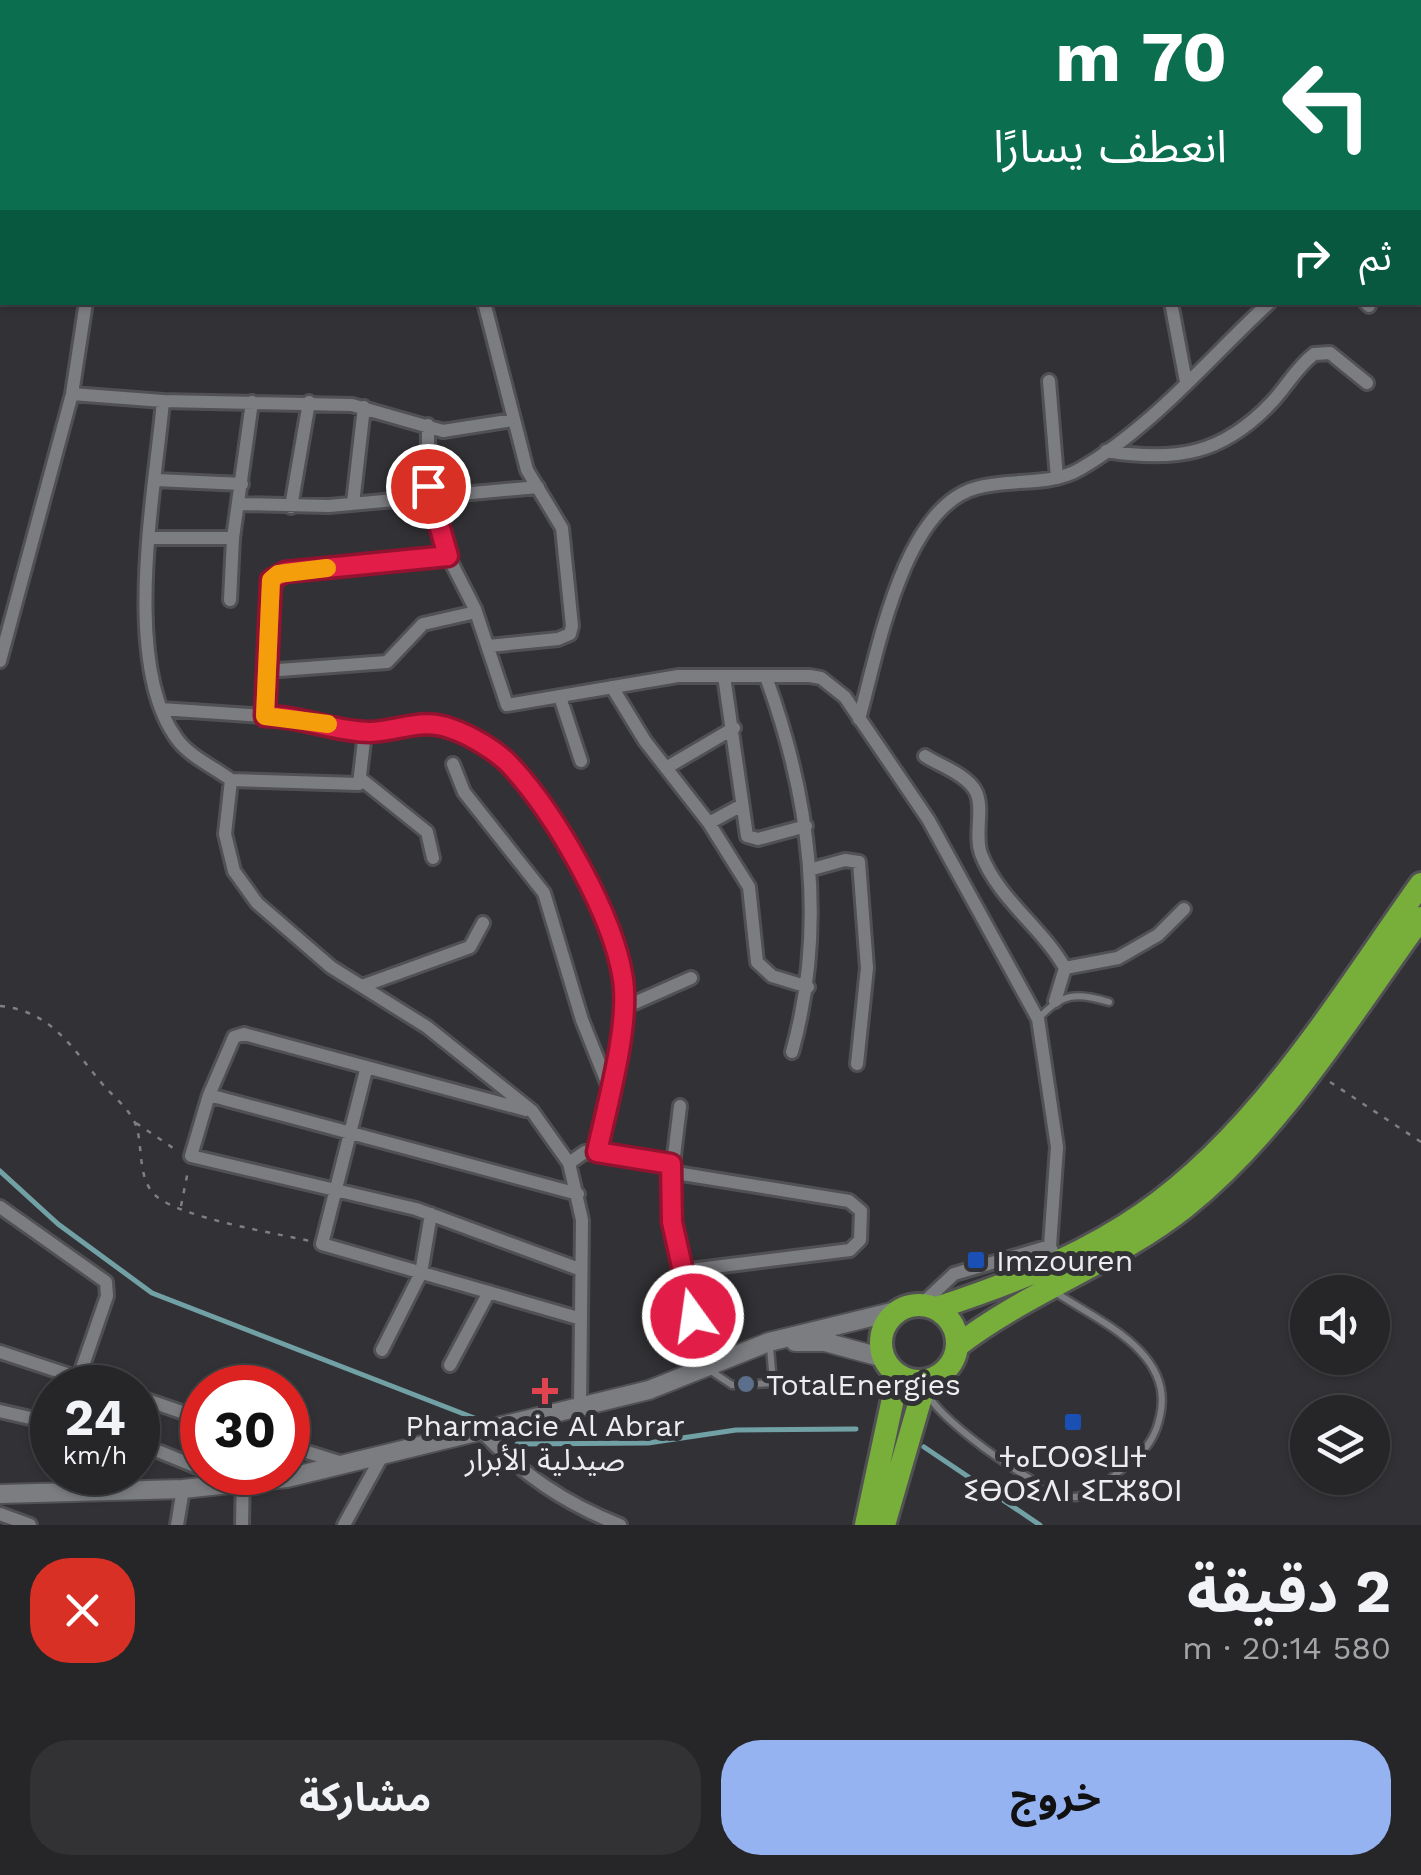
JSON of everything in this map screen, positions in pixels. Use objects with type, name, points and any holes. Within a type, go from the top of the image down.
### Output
[{"type":"highway","points":[[866,1525],[891,1366],[883,1331],[919,1307],[1126,1225],[1202,1165],[1289,1066],[1421,884]]},
{"type":"highway","points":[[884,1525],[929,1380],[950,1366],[958,1346],[1014,1305],[1110,1257],[1188,1204],[1269,1123],[1421,918]]},
{"type":"highway","points":[[919,1307],[954,1327],[958,1346]]},
{"type":"highway","points":[[891,1366],[929,1380]]},
{"type":"street","points":[[0,661],[72,394],[86,305]]},
{"type":"street","points":[[485,305],[527,470],[562,528],[572,626],[570,634],[558,640],[489,646]]},
{"type":"street","points":[[1171,305],[1186,382]]},
{"type":"street","points":[[859,720],[903,571],[942,510],[974,488],[1057,478],[1106,451],[1267,305]]},
{"type":"street","points":[[1106,451],[1168,456],[1219,446],[1274,400],[1300,364],[1314,354],[1330,354],[1368,383]]},
{"type":"street","points":[[1049,381],[1057,478]]},
{"type":"street","points":[[72,394],[364,407],[456,430],[513,420]]},
{"type":"street","points":[[163,401],[145,625],[148,662],[160,709],[178,740],[231,780],[354,787],[361,780],[365,732]]},
{"type":"street","points":[[230,600],[233,538],[252,402]]},
{"type":"street","points":[[291,507],[308,402]]},
{"type":"street","points":[[354,503],[364,407]]},
{"type":"street","points":[[428,426],[430,497],[448,556],[476,612],[507,705],[678,676],[820,678],[846,697],[928,819],[1038,1019],[1057,1147],[1053,1255]]},
{"type":"street","points":[[156,480],[242,484]]},
{"type":"street","points":[[239,504],[291,507],[538,487]]},
{"type":"street","points":[[150,538],[233,538]]},
{"type":"street","points":[[265,716],[269,590],[274,576],[448,556]]},
{"type":"street","points":[[266,671],[387,662],[424,624],[476,612]]},
{"type":"street","points":[[724,676],[734,728],[744,830],[750,838],[806,826]]},
{"type":"street","points":[[766,676],[799,776],[806,826],[808,987],[792,1052]]},
{"type":"street","points":[[612,687],[666,768],[709,823],[749,887],[758,962],[772,976],[808,987]]},
{"type":"street","points":[[560,697],[580,761]]},
{"type":"street","points":[[160,709],[290,716],[365,732],[439,724],[508,761],[534,794],[586,882],[616,948],[624,1008],[597,1152]]},
{"type":"street","points":[[666,768],[734,728]]},
{"type":"street","points":[[924,756],[968,782],[977,793],[978,839],[987,866],[1005,896],[1050,942],[1064,968],[1054,1001]]},
{"type":"street","points":[[453,764],[464,792],[544,893],[582,1020],[609,1088]]},
{"type":"street","points":[[231,780],[225,805],[226,834],[239,880],[293,938],[426,1027],[532,1111],[568,1163],[578,1194],[580,1408]]},
{"type":"street","points":[[361,780],[428,832],[433,858]]},
{"type":"street","points":[[709,823],[742,805]]},
{"type":"street","points":[[809,870],[845,860],[859,862],[867,968],[856,1064]]},
{"type":"street","points":[[1064,968],[1118,958],[1158,935],[1184,909]]},
{"type":"street","points":[[365,986],[470,947],[482,924]]},
{"type":"street","points":[[624,1008],[691,978]]},
{"type":"street","points":[[532,1111],[239,1034],[209,1095],[191,1156],[431,1214],[580,1269]]},
{"type":"street","points":[[366,1070],[322,1244],[578,1318]]},
{"type":"street","points":[[209,1095],[578,1194]]},
{"type":"street","points":[[680,1106],[669,1198],[706,1368]]},
{"type":"street","points":[[568,1163],[585,1152],[597,1152],[849,1201],[861,1211],[860,1240],[850,1250],[682,1271]]},
{"type":"street","points":[[0,1207],[106,1282],[107,1296],[83,1365]]},
{"type":"street","points":[[382,1350],[421,1273],[431,1214]]},
{"type":"street","points":[[450,1365],[489,1292]]},
{"type":"street","points":[[310,1469],[347,1464],[649,1390],[769,1342],[919,1307]]},
{"type":"street","points":[[769,1342],[824,1342],[891,1366]]},
{"type":"street","points":[[0,1352],[40,1365]]},
{"type":"street","points":[[0,1411],[30,1418]]},
{"type":"street","points":[[480,1430],[510,1462],[550,1492],[618,1525]]},
{"type":"street","points":[[310,1453],[347,1464]]},
{"type":"street","points":[[344,1525],[384,1454]]},
{"type":"street","points":[[30,1525],[0,1513],[5,1494],[180,1489]]},
{"type":"street","points":[[177,1525],[183,1495]]},
{"type":"street","points":[[242,1525],[243,1495]]},
{"type":"lane","points":[[1038,1019],[1054,1001],[1069,994],[1109,1002]]},
{"type":"lane","points":[[929,1380],[934,1406],[1043,1490],[1060,1496],[1094,1491],[1143,1451],[1156,1432],[1163,1404],[1150,1360],[1049,1288]]},
{"type":"lane","points":[[706,1368],[732,1385],[773,1383],[769,1342]]},
{"type":"path","points":[[0,1006],[26,1009],[43,1018],[74,1045],[135,1122],[156,1140],[191,1156],[180,1206]]},
{"type":"path","points":[[1310,1070],[1421,1142]]},
{"type":"path","points":[[135,1122],[152,1190],[202,1216],[322,1244]]},
{"type":"waterway","points":[[0,1171],[58,1224],[152,1293],[482,1421]]},
{"type":"waterway","points":[[517,1444],[648,1443],[736,1430],[856,1429]]},
{"type":"waterway","points":[[924,1447],[1040,1525]]},
{"type":"slow traffic","points":[[327,568],[278,574],[271,580],[265,716],[290,716],[328,724]]},
{"type":"place","name":"Imzouren","points":[[976,1260]]},
{"type":"place","name":"TotalEnergies","points":[[746,1384]]},
{"type":"place","name":"Pharmacie Al Abrar صيدلية الأبرار","points":[[545,1391]]},
{"type":"place","name":"ⵜⴰⵎⵔⵙⵉⵡⵜ ⵉⴱⵔⵉⴷⵏ ⵉⵎⵣⵓⵔⵏ","points":[[1073,1422]]},
{"type":"route","points":[[428,486],[448,556],[285,572],[271,580],[265,716],[290,716],[365,732],[418,723],[439,724],[508,761],[534,794],[586,882],[616,948],[623,981],[620,1036],[597,1152],[671,1164],[672,1222],[693,1316]]}]
